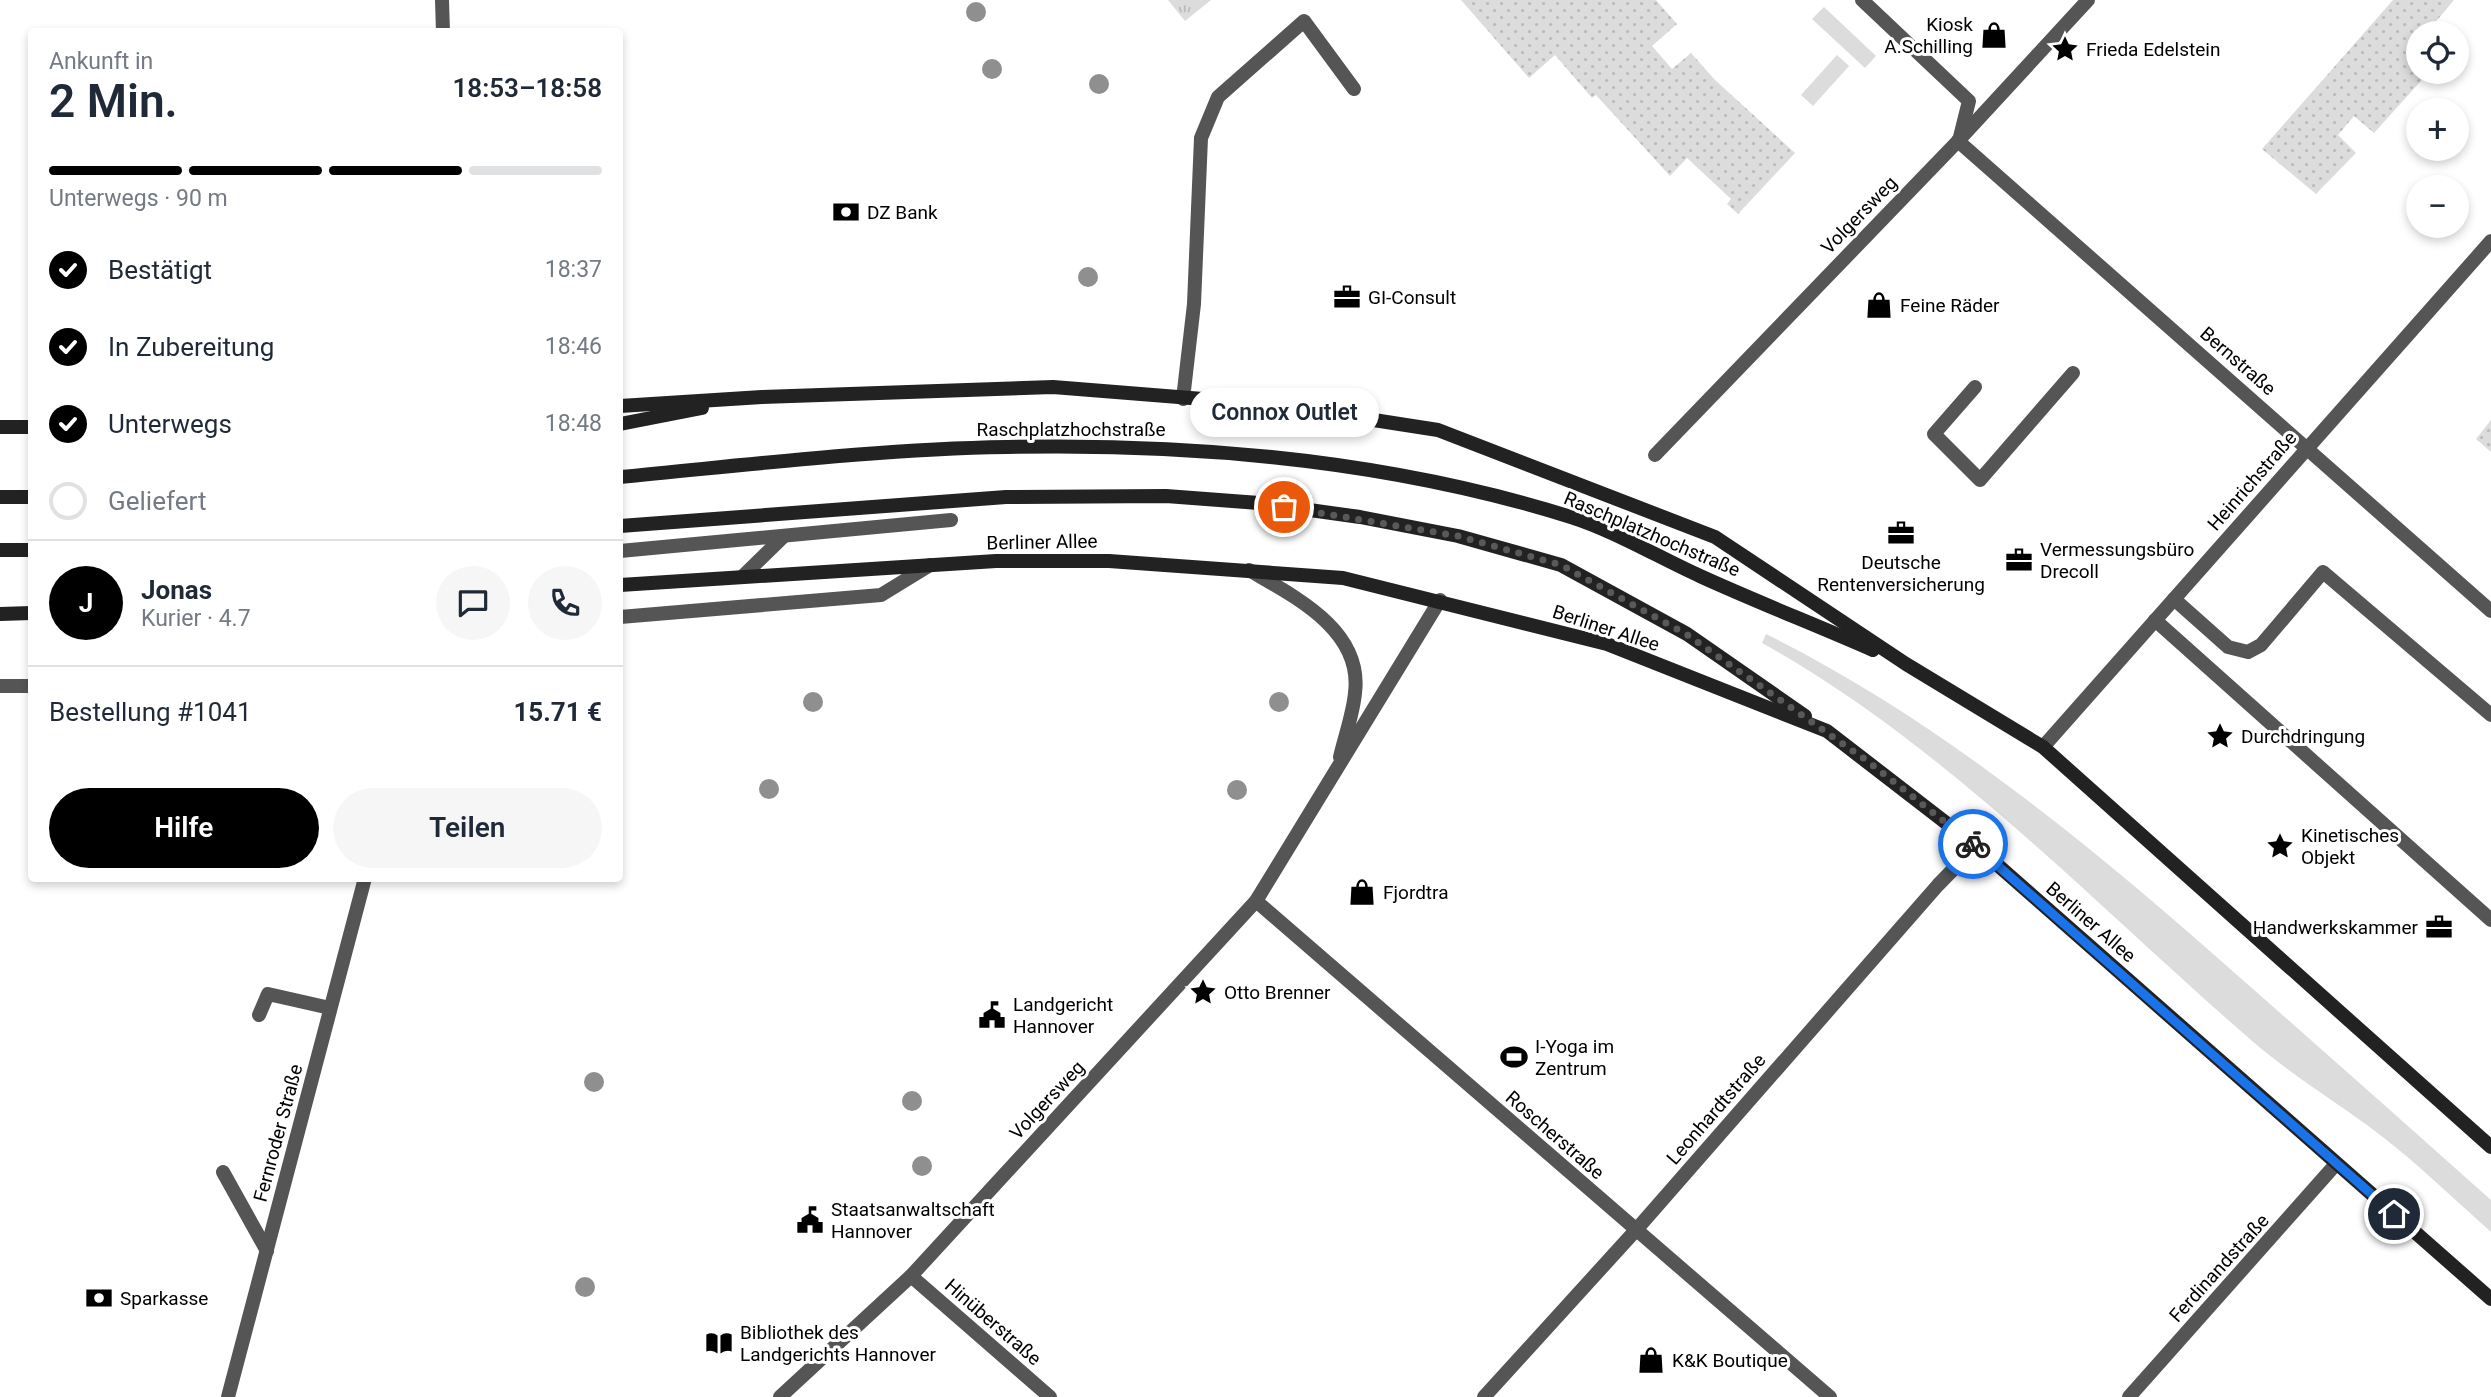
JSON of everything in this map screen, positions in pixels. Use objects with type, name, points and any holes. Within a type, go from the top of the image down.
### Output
[{"type":"main road","points":[[623,406],[762,397],[1054,387],[1277,405],[1438,430],[1715,537],[1906,664],[2043,747],[2491,1147]]},
{"type":"main road","points":[[623,423],[762,397]]},
{"type":"main road","points":[[0,427],[28,427]]},
{"type":"main road","name":"Raschplatzhochstraße","points":[[623,477],[881,453],[1007,447],[1167,447],[1363,468],[1471,488],[1575,518],[1705,578],[1906,664]]},
{"type":"main road","points":[[0,496],[28,497]]},
{"type":"main road","points":[[623,526],[1006,497],[1166,496],[1259,503],[1360,517],[1458,536],[1561,565],[1686,634],[1826,731]]},
{"type":"main road","points":[[0,550],[28,550]]},
{"type":"main road","name":"Berliner Allee","points":[[623,585],[996,561],[1109,561],[1248,569],[1343,578],[1440,600],[1607,644],[1826,731],[1976,846],[2491,1299]]},
{"type":"main road","points":[[0,614],[28,613]]},
{"type":"street","points":[[442,0],[443,28]]},
{"type":"street","points":[[1862,0],[1969,102],[1958,141]]},
{"type":"street","name":"Volgersweg","points":[[1655,455],[1958,141],[2088,0]]},
{"type":"street","points":[[1183,399],[1194,304],[1201,138],[1218,97],[1304,21],[1354,89]]},
{"type":"street","name":"Bernstraße","points":[[1958,141],[2491,611]]},
{"type":"street","name":"Heinrichstraße","points":[[2043,747],[2491,241]]},
{"type":"street","points":[[1975,387],[1934,434],[1980,480],[2073,373]]},
{"type":"street","points":[[623,551],[951,520]]},
{"type":"street","points":[[742,576],[783,537]]},
{"type":"street","points":[[623,617],[881,595],[930,565]]},
{"type":"street","name":"Volgersweg","points":[[1248,569],[1312,607],[1338,634],[1348,653],[1356,673],[1355,694],[1337,770]]},
{"type":"street","points":[[2174,599],[2228,647],[2248,652],[2261,645],[2323,572],[2491,715]]},
{"type":"street","name":"Volgersweg","points":[[780,1397],[911,1276],[1256,901],[1440,600]]},
{"type":"street","points":[[2155,620],[2491,920]]},
{"type":"street","points":[[0,686],[28,686]]},
{"type":"street","name":"Leonhardtstraße","points":[[1484,1397],[1636,1230],[1937,885],[1976,846]]},
{"type":"street","name":"Fernroder Straße","points":[[228,1397],[364,882]]},
{"type":"street","name":"Roscherstraße","points":[[1256,901],[1830,1397]]},
{"type":"street","points":[[259,1015],[268,994],[330,1008]]},
{"type":"street","name":"Ferdinandstraße","points":[[2129,1397],[2336,1164]]},
{"type":"street","points":[[223,1172],[267,1251]]},
{"type":"street","name":"Hinüberstraße","points":[[911,1276],[1050,1397]]},
{"type":"green space","points":[[1168,0],[1211,0],[1185,21]]},
{"type":"green space","points":[[1461,0],[1656,0],[1677,24],[1652,46],[1672,69],[1691,53],[1715,80],[1795,153],[1738,214],[1727,204],[1731,199],[1687,158],[1670,176],[1596,95],[1592,98],[1555,55],[1529,78]]},
{"type":"green space","points":[[2393,0],[2454,0],[2436,21],[2406,21],[2406,84],[2418,84],[2374,133],[2354,116],[2338,135],[2356,153],[2316,194],[2262,149]]},
{"type":"green space","points":[[1824,7],[1876,56],[1865,68],[1812,19]]},
{"type":"green space","points":[[1837,55],[1849,66],[1813,106],[1801,95]]},
{"type":"green space","points":[[2491,420],[2491,452],[2476,439]]},
{"type":"green space","points":[[1766,634],[1832,669],[1956,748],[2075,837],[2132,884],[2491,1200],[2491,1232],[2393,1145],[2251,1040],[2016,828],[1955,777],[1829,683],[1762,643]]},
{"type":"way so far","points":[[1284,507],[1360,517],[1458,536],[1561,565],[1686,634],[1866,760],[1973,844]]},
{"type":"place","name":"Kiosk A.Schilling","points":[[1994,35]]},
{"type":"place","name":"Frieda Edelstein","points":[[2065,49]]},
{"type":"place","name":"DZ Bank","points":[[846,212]]},
{"type":"place","name":"GI-Consult","points":[[1347,297]]},
{"type":"place","name":"Feine Räder","points":[[1879,305]]},
{"type":"place","name":"Connox Outlet","points":[[1284,507]]},
{"type":"place","name":"Deutsche Rentenversicherung","points":[[1901,533]]},
{"type":"place","name":"Vermessungsbüro Drecoll","points":[[2019,560]]},
{"type":"place","name":"Durchdringung","points":[[2220,736]]},
{"type":"place","name":"Kinetisches Objekt","points":[[2280,846]]},
{"type":"place","name":"Fjordtra","points":[[1362,892]]},
{"type":"place","name":"Handwerkskammer","points":[[2439,927]]},
{"type":"place","name":"Otto Brenner","points":[[1203,992]]},
{"type":"place","name":"Landgericht Hannover","points":[[992,1015]]},
{"type":"place","name":"I-Yoga im Zentrum","points":[[1514,1057]]},
{"type":"place","name":"Staatsanwaltschaft Hannover","points":[[810,1220]]},
{"type":"place","name":"Sparkasse","points":[[99,1298]]},
{"type":"place","name":"Bibliothek des Landgerichts Hannover","points":[[719,1343]]},
{"type":"place","name":"K&K Boutique","points":[[1651,1360]]},
{"type":"route","points":[[1973,844],[2394,1214]]}]
